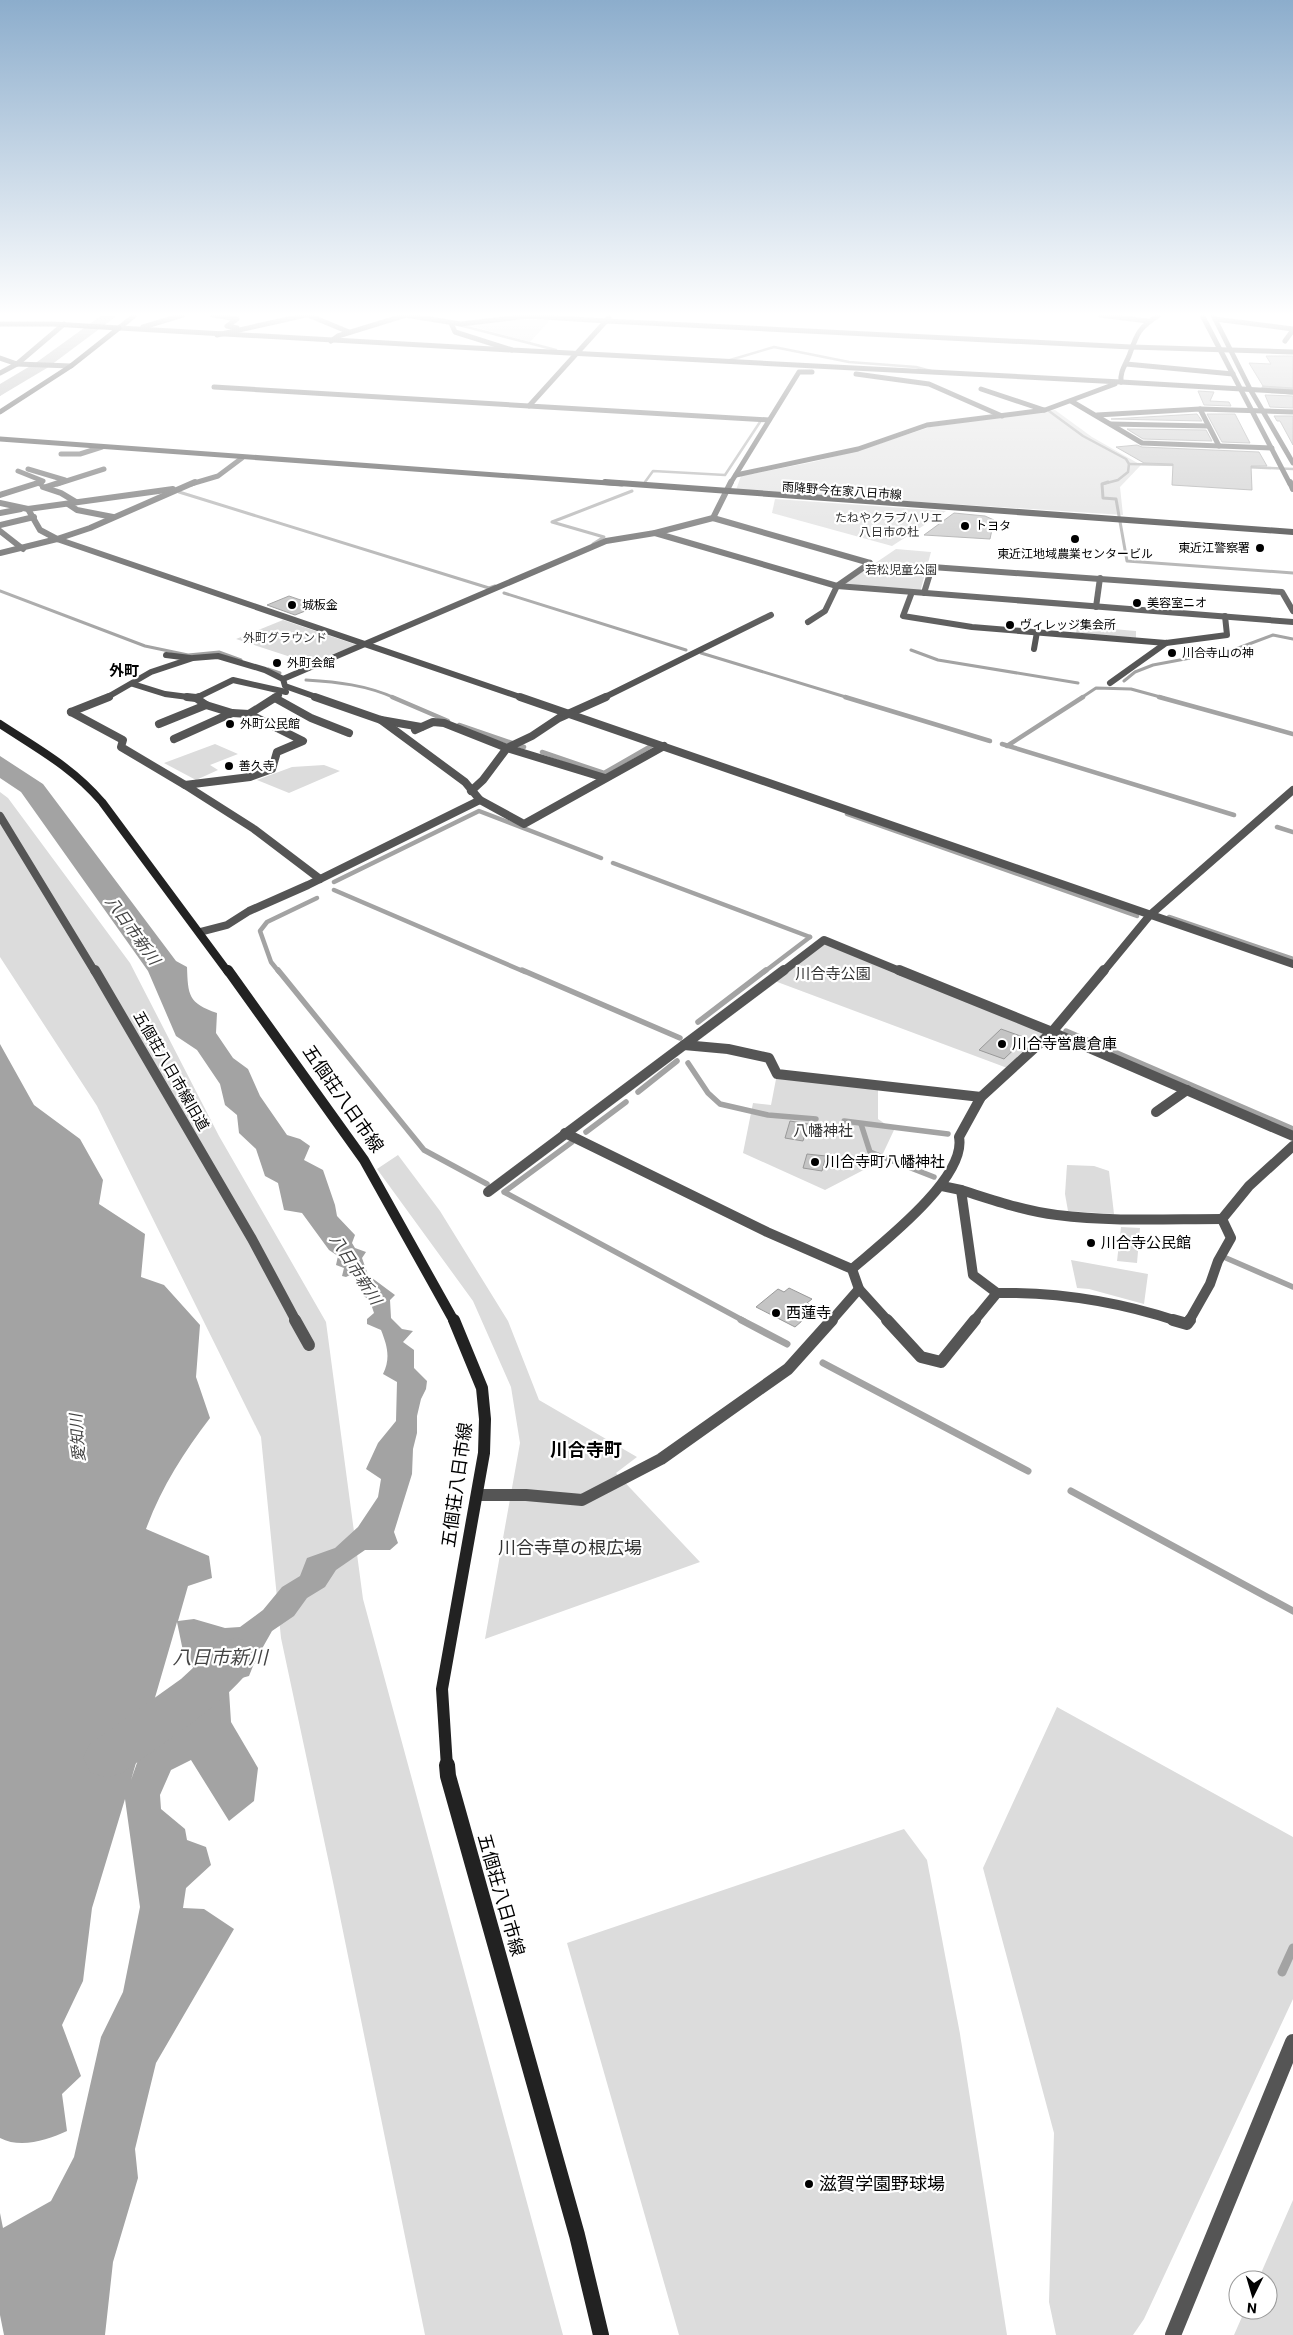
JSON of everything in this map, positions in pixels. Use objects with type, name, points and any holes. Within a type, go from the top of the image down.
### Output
[{"type":"main road","name":"雨降野今在家八日市線","points":[[0,440],[1293,532]]},
{"type":"main road","name":"五個荘八日市線","points":[[0,724],[58,761],[84,782],[102,802],[200,932],[364,1160],[448,1308],[463,1339],[482,1388],[485,1419],[484,1453],[442,1688],[448,1776],[577,2236],[601,2335]]},
{"type":"street","points":[[713,518],[724,493],[767,424]]},
{"type":"street","points":[[736,475],[858,449],[927,425],[936,424]]},
{"type":"street","points":[[1111,424],[1208,426],[1219,446]]},
{"type":"street","points":[[1111,424],[1142,443],[1293,449]]},
{"type":"street","points":[[1259,424],[1293,489]]},
{"type":"street","points":[[1271,424],[1293,463]]},
{"type":"street","points":[[61,454],[80,454],[102,447]]},
{"type":"street","points":[[0,553],[23,549],[90,528],[180,488],[218,476],[242,458]]},
{"type":"street","points":[[27,468],[65,480]]},
{"type":"street","points":[[46,487],[104,469]]},
{"type":"street","points":[[0,495],[38,485],[43,481],[18,471]]},
{"type":"street","points":[[38,485],[76,502]]},
{"type":"street","points":[[0,514],[180,488]]},
{"type":"street","points":[[0,503],[26,509],[34,517],[40,530],[57,539],[571,714],[1293,964]]},
{"type":"street","points":[[68,504],[77,510],[114,517]]},
{"type":"street","points":[[0,524],[34,517]]},
{"type":"street","points":[[249,714],[276,698],[285,686],[366,645],[606,541],[655,533],[713,518],[870,563],[838,586],[824,611],[808,622]]},
{"type":"street","points":[[0,531],[23,549]]},
{"type":"street","points":[[655,533],[838,586],[1293,622]]},
{"type":"street","points":[[924,593],[932,567],[1282,592],[1293,611]]},
{"type":"street","points":[[1096,607],[1100,578]]},
{"type":"street","points":[[897,622],[903,616],[912,592]]},
{"type":"street","points":[[471,791],[483,780],[507,748],[532,736],[558,718],[571,714],[771,615]]},
{"type":"street","points":[[903,616],[972,627],[1166,643],[1227,635],[1225,616]]},
{"type":"street","points":[[1034,649],[1037,632]]},
{"type":"street","points":[[1110,683],[1166,643]]},
{"type":"street","points":[[166,654],[194,658],[218,656],[264,670],[285,686]]},
{"type":"street","points":[[194,658],[151,672],[109,697],[71,712],[123,740],[121,747],[254,829],[320,879]]},
{"type":"street","points":[[196,698],[233,680],[285,686],[381,720],[421,727]]},
{"type":"street","points":[[133,684],[165,694],[196,698],[206,705],[232,712],[249,714],[303,741],[277,752],[272,769],[250,777],[185,785]]},
{"type":"street","points":[[276,698],[311,718],[349,733]]},
{"type":"street","points":[[159,724],[206,705]]},
{"type":"street","points":[[174,739],[232,712]]},
{"type":"street","points":[[381,720],[465,782],[480,800],[524,824],[664,746]]},
{"type":"street","points":[[405,736],[433,722],[444,723],[507,748],[605,778]]},
{"type":"street","points":[[852,1269],[888,1240],[942,1186],[960,1146],[959,1137],[981,1097],[1052,1032],[1150,915],[1293,790]]},
{"type":"street","points":[[200,932],[227,925],[249,911],[320,879],[480,800]]},
{"type":"street","name":"五個荘八日市線旧道","points":[[0,816],[88,959],[232,1205],[309,1345]]},
{"type":"street","points":[[488,1192],[824,940],[1052,1032],[1293,1136]]},
{"type":"street","points":[[684,1045],[728,1049],[769,1058],[777,1074],[981,1097]]},
{"type":"street","points":[[1156,1112],[1187,1090]]},
{"type":"street","points":[[565,1133],[767,1232],[852,1269],[859,1289],[921,1357],[941,1362],[997,1293]]},
{"type":"street","points":[[1222,1220],[1249,1186],[1293,1146]]},
{"type":"street","points":[[942,1186],[1008,1205],[1057,1215],[1117,1220],[1222,1220]]},
{"type":"street","points":[[961,1190],[966,1237],[974,1275],[997,1293],[1024,1292],[1088,1299],[1187,1324],[1210,1284],[1218,1261],[1231,1238],[1222,1220]]},
{"type":"street","points":[[477,1495],[582,1500],[661,1459],[788,1369],[859,1289]]},
{"type":"street","points":[[1173,2335],[1293,2042]]},
{"type":"green space","points":[[952,424],[1074,424],[1092,437],[1141,465],[1120,487],[1123,515],[736,490],[741,476],[813,462],[860,450],[930,427]]},
{"type":"green space","name":"たねやクラブハリエ 八日市の杜","points":[[775,499],[946,511],[892,546],[772,513]]},
{"type":"green space","name":"若松児童公園","points":[[896,549],[931,552],[920,592],[843,585]]},
{"type":"green space","name":"外町グラウンド","points":[[283,620],[357,645],[309,663],[236,639]]},
{"type":"green space","points":[[1077,626],[1136,631],[1136,638],[1076,634]]},
{"type":"green space","points":[[215,744],[238,754],[210,765],[218,770],[196,780],[164,763]]},
{"type":"green space","points":[[324,765],[340,771],[289,793],[257,780],[292,767]]},
{"type":"green space","points":[[0,792],[8,798],[130,963],[219,1136],[326,1322],[363,1599],[563,2335],[425,2335],[333,1882],[281,1638],[261,1437],[97,1106],[0,957]]},
{"type":"green space","name":"川合寺公園","points":[[824,940],[1052,1032],[1010,1069],[772,980]]},
{"type":"green space","name":"八幡神社","points":[[777,1074],[878,1081],[878,1119],[894,1130],[879,1162],[825,1190],[743,1153],[753,1103],[771,1105]]},
{"type":"green space","name":"川合寺草の根広場","points":[[398,1155],[440,1211],[508,1321],[539,1400],[637,1457],[616,1473],[700,1562],[485,1639],[520,1443],[511,1387],[473,1301],[377,1169]]},
{"type":"green space","points":[[1067,1165],[1094,1166],[1109,1171],[1114,1214],[1068,1211],[1065,1194]]},
{"type":"green space","points":[[1121,1227],[1140,1228],[1137,1263],[1117,1261]]},
{"type":"green space","points":[[1071,1260],[1148,1274],[1144,1304],[1089,1289],[1077,1288]]},
{"type":"green space","points":[[1057,1707],[1293,1837],[1293,1999],[1144,2319],[1133,2335],[1056,2335],[1049,2302],[1054,2133],[983,1868]]},
{"type":"green space","name":"滋賀学園野球場","points":[[904,1829],[927,1860],[960,2034],[1007,2335],[679,2335],[567,1943]]},
{"type":"green space","points":[[1293,2200],[1293,2335],[1234,2335],[1241,2320],[1278,2320],[1278,2270],[1262,2270]]},
{"type":"water","name":"愛知川","points":[[0,756],[43,784],[176,961],[187,967],[189,991],[192,997],[200,1006],[217,1013],[216,1033],[233,1058],[248,1069],[260,1096],[287,1135],[300,1139],[310,1146],[304,1160],[323,1170],[337,1216],[355,1235],[352,1243],[355,1248],[366,1252],[362,1258],[368,1275],[395,1295],[390,1300],[391,1318],[402,1329],[413,1331],[403,1342],[414,1350],[414,1368],[427,1381],[417,1416],[412,1474],[394,1532],[398,1543],[390,1550],[365,1550],[336,1570],[325,1587],[307,1598],[294,1616],[272,1631],[249,1676],[238,1679],[229,1691],[231,1722],[258,1768],[254,1801],[229,1821],[191,1760],[171,1770],[160,1795],[161,1809],[185,1829],[187,1840],[206,1847],[211,1865],[186,1888],[183,1908],[204,1909],[234,1929],[156,2063],[135,2149],[138,2178],[113,2262],[105,2335],[4,2335],[0,2315],[0,2213],[3,2228],[51,2201],[74,2157],[101,2037],[123,1992],[140,1907],[125,1799],[92,1908],[83,1981],[62,2025],[81,2076],[62,2094],[67,2131],[43,2140],[25,2143],[17,2143],[0,2138],[0,1044],[34,1105],[80,1139],[103,1180],[99,1204],[145,1234],[141,1277],[164,1285],[200,1325],[196,1377],[210,1418],[174,1471],[146,1529],[209,1556],[212,1578],[188,1586],[178,1621],[194,1619],[225,1628],[240,1627],[263,1610],[282,1587],[300,1576],[307,1558],[335,1548],[358,1527],[378,1497],[381,1479],[366,1469],[378,1443],[396,1421],[397,1382],[383,1374],[387,1362],[386,1346],[381,1330],[367,1324],[367,1319],[374,1313],[370,1301],[364,1296],[362,1281],[352,1274],[346,1277],[342,1276],[344,1268],[336,1265],[338,1256],[329,1250],[302,1213],[284,1210],[278,1183],[265,1176],[256,1149],[239,1133],[237,1115],[225,1105],[220,1084],[197,1050],[176,1036],[148,971],[21,792],[0,778]],"holes":[[[177,1622],[183,1651],[197,1674],[188,1687],[228,1692],[207,1701],[187,1725],[139,1757],[131,1780]]]},
{"type":"building","points":[[1212,424],[1240,424],[1250,443],[1222,442]]},
{"type":"building","points":[[1282,424],[1293,424],[1293,445]]},
{"type":"building","points":[[1127,429],[1206,430],[1212,441],[1143,439]]},
{"type":"building","points":[[1137,445],[1142,447],[1259,452],[1267,466],[1251,466],[1252,490],[1172,485],[1173,464],[1144,463],[1116,447]]},
{"type":"building","name":"トヨタ","points":[[954,513],[985,516],[994,520],[990,539],[924,535]]},
{"type":"building","name":"城板金","points":[[289,596],[318,606],[295,615],[267,605]]},
{"type":"building","name":"川合寺営農倉庫","points":[[1001,1029],[1026,1038],[1004,1059],[979,1050]]},
{"type":"building","points":[[790,1121],[808,1124],[803,1141],[785,1138]]},
{"type":"building","name":"川合寺町八幡神社","points":[[807,1154],[826,1156],[822,1171],[803,1168]]},
{"type":"building","name":"西蓮寺","points":[[789,1288],[812,1299],[807,1303],[817,1308],[795,1327],[756,1307],[778,1289],[784,1292]]},
{"type":"waterway","points":[[645,482],[653,471],[725,475],[759,424]]},
{"type":"waterway","points":[[1067,424],[1083,436],[1126,459],[1129,464]]},
{"type":"waterway","points":[[1103,484],[1118,480],[1128,472],[1129,464]]},
{"type":"waterway","points":[[1129,464],[1178,465]]},
{"type":"waterway","points":[[1245,467],[1293,469]]},
{"type":"waterway","points":[[1108,482],[1102,484],[1103,498],[1116,499],[1127,561],[1293,573]]},
{"type":"waterway","points":[[593,544],[604,537],[552,522],[632,491]]},
{"type":"waterway","points":[[179,492],[489,588],[495,586]]},
{"type":"waterway","points":[[0,591],[145,646],[188,655],[219,652],[241,660]]},
{"type":"waterway","points":[[504,593],[686,650]]},
{"type":"waterway","points":[[1124,681],[1135,672],[1153,665],[1233,650],[1273,635],[1293,639]]},
{"type":"waterway","points":[[911,650],[938,660],[1078,683]]},
{"type":"waterway","points":[[701,653],[849,698]]},
{"type":"waterway","points":[[268,669],[280,673]]},
{"type":"waterway","points":[[306,680],[352,685],[395,698]]},
{"type":"waterway","points":[[1081,698],[1096,688],[1131,689],[1164,698]]},
{"type":"waterway","points":[[392,697],[448,721]]},
{"type":"waterway","points":[[845,697],[990,741]]},
{"type":"waterway","points":[[1007,746],[1083,697]]},
{"type":"waterway","points":[[1159,697],[1293,734]]},
{"type":"waterway","points":[[459,725],[524,747]]},
{"type":"waterway","points":[[1002,744],[1007,746]]},
{"type":"waterway","points":[[542,752],[604,773],[651,746]]},
{"type":"waterway","points":[[1007,746],[1234,815]]},
{"type":"waterway","points":[[334,882],[479,811],[601,858]]},
{"type":"waterway","points":[[847,814],[1137,916]]},
{"type":"waterway","points":[[1277,827],[1293,832]]},
{"type":"waterway","points":[[613,863],[810,937],[764,972]]},
{"type":"waterway","points":[[334,890],[525,972]]},
{"type":"waterway","points":[[279,972],[271,962],[260,931],[267,922],[317,898]]},
{"type":"waterway","points":[[1169,917],[1293,959]]},
{"type":"waterway","points":[[278,970],[424,1150],[487,1184]]},
{"type":"waterway","points":[[522,970],[680,1038]]},
{"type":"waterway","points":[[698,1022],[766,970]]},
{"type":"waterway","points":[[1066,1031],[1293,1129]]},
{"type":"waterway","points":[[638,1092],[677,1061]]},
{"type":"waterway","points":[[688,1063],[708,1093],[720,1104],[768,1115],[816,1119]]},
{"type":"waterway","points":[[586,1132],[626,1102]]},
{"type":"waterway","points":[[844,1121],[948,1134]]},
{"type":"waterway","points":[[861,1124],[870,1152],[934,1177]]},
{"type":"waterway","points":[[572,1142],[504,1192],[744,1321]]},
{"type":"waterway","points":[[1226,1258],[1293,1287]]},
{"type":"waterway","points":[[741,1320],[787,1344]]},
{"type":"waterway","points":[[823,1363],[1028,1471]]},
{"type":"waterway","points":[[1071,1491],[1293,1611]]},
{"type":"waterway","name":"八日市新川","points":[[107,1758],[197,1692],[236,1656]]},
{"type":"waterway","points":[[1282,1972],[1293,1948]]},
{"type":"place","name":"トヨタ","points":[[965,526]]},
{"type":"place","name":"東近江地域農業センタービル","points":[[1075,539]]},
{"type":"place","name":"東近江警察署","points":[[1260,548]]},
{"type":"place","name":"美容室ニオ","points":[[1137,603]]},
{"type":"place","name":"城板金","points":[[292,605]]},
{"type":"place","name":"ヴィレッジ集会所","points":[[1010,625]]},
{"type":"place","name":"川合寺山の神","points":[[1172,653]]},
{"type":"place","name":"外町会館","points":[[277,663]]},
{"type":"place","name":"外町公民館","points":[[230,724]]},
{"type":"place","name":"善久寺","points":[[229,766]]},
{"type":"place","name":"川合寺営農倉庫","points":[[1002,1044]]},
{"type":"place","name":"川合寺町八幡神社","points":[[815,1162]]},
{"type":"place","name":"川合寺公民館","points":[[1091,1243]]},
{"type":"place","name":"西蓮寺","points":[[776,1313]]},
{"type":"place","name":"滋賀学園野球場","points":[[809,2184]]},
{"type":"district","name":"外町","points":[[124,671]]},
{"type":"district","name":"川合寺町","points":[[586,1450]]}]
